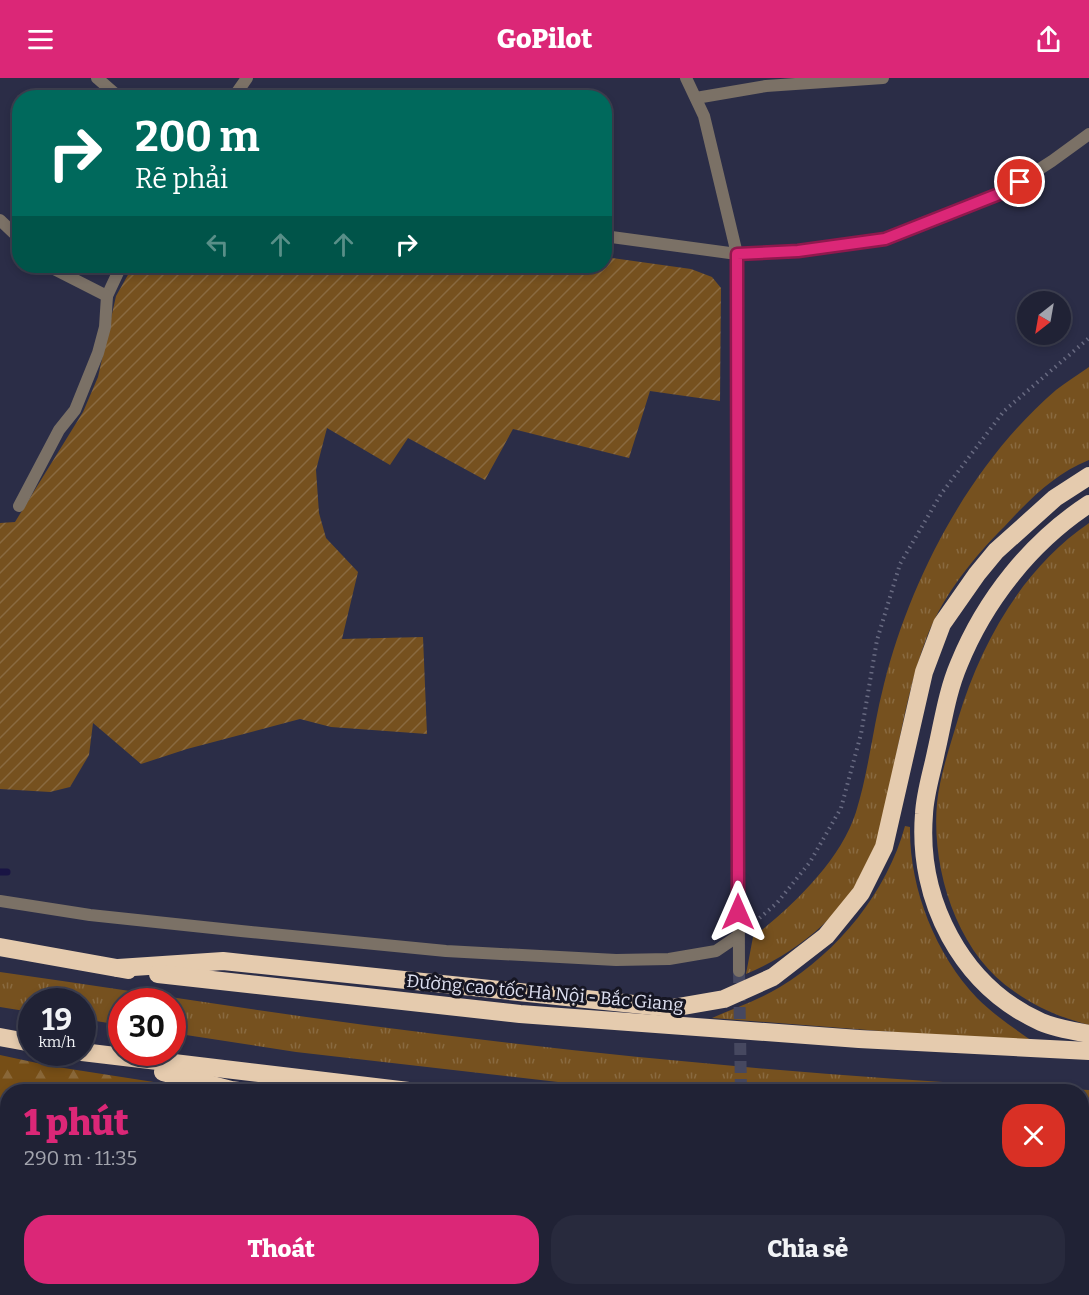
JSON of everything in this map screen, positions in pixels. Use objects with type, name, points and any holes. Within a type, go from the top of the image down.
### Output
[{"type":"highway","points":[[118,968],[223,961],[672,1008],[724,999],[773,977],[826,936],[861,893],[884,847],[924,672],[942,624],[977,573],[996,551],[1055,498],[1089,476]]},
{"type":"highway","points":[[1089,504],[1042,542],[1019,566],[1003,586],[969,641],[951,687],[925,804],[923,842],[928,875],[944,927],[959,954],[978,978],[1002,1000],[1041,1022],[1089,1034]]},
{"type":"highway","name":"Đường cao tốc Hà Nội - Bắc Giang","points":[[0,946],[118,968],[520,1014],[847,1038],[1089,1051]]},
{"type":"highway","points":[[0,1037],[18,1040]]},
{"type":"highway","points":[[96,1055],[208,1084]]},
{"type":"highway","points":[[96,1055],[348,1084]]},
{"type":"street","points":[[97,78],[111,90]]},
{"type":"street","points":[[687,78],[704,116],[737,254],[739,971]]},
{"type":"street","points":[[696,99],[766,86],[883,78]]},
{"type":"street","points":[[612,237],[737,254],[798,251],[885,239],[1004,192],[1089,134]]},
{"type":"street","points":[[0,220],[12,231]]},
{"type":"street","points":[[62,273],[106,296]]},
{"type":"street","points":[[20,506],[59,430],[75,410],[98,353],[105,327],[106,296],[118,273]]},
{"type":"street","points":[[0,901],[90,915],[434,950],[616,960],[669,959],[716,951],[738,936]]},
{"type":"path","points":[[738,936],[777,903],[810,862],[841,808],[861,735],[877,640],[900,564],[941,494],[1004,411],[1089,338]]},
{"type":"green space","points":[[612,258],[691,269],[712,277],[721,288],[720,401],[650,391],[629,458],[513,429],[485,480],[408,438],[390,465],[327,428],[316,470],[319,513],[326,538],[358,572],[342,639],[423,637],[427,734],[331,727],[300,719],[187,749],[141,764],[93,723],[89,755],[70,787],[50,792],[0,789],[0,523],[15,522],[83,412],[98,377],[116,296],[129,273],[612,273]]},
{"type":"green space","points":[[1089,367],[1089,460],[1053,480],[993,539],[951,590],[928,634],[910,693],[880,834],[866,869],[840,907],[807,939],[768,964],[746,974],[753,937],[783,912],[814,881],[839,848],[849,830],[856,812],[880,700],[896,644],[910,603],[948,524],[971,487],[1025,419],[1056,390]]},
{"type":"green space","points":[[1089,523],[1089,1025],[1050,1012],[1032,1003],[995,976],[978,956],[963,933],[952,908],[944,882],[936,829],[938,792],[949,750],[967,691],[992,636],[1024,585],[1044,562]]},
{"type":"green space","points":[[905,826],[910,827],[914,873],[927,918],[949,961],[977,998],[1035,1043],[712,1018],[780,987],[801,973],[840,938],[873,897],[897,850]]},
{"type":"green space","points":[[0,972],[109,988],[108,1023],[96,1021],[96,988],[18,988],[18,1010],[0,1007]]},
{"type":"green space","points":[[186,999],[455,1037],[636,1057],[980,1084],[575,1084],[296,1052],[186,1035]]},
{"type":"green space","points":[[0,1055],[18,1059],[18,1066],[51,1066],[167,1084],[0,1084]]},
{"type":"waterway","points":[[0,872],[7,872]]},
{"type":"tunnel","points":[[739,971],[741,1084]]},
{"type":"route","points":[[738,912],[737,254],[798,251],[885,239],[1004,192],[1020,182]]}]
